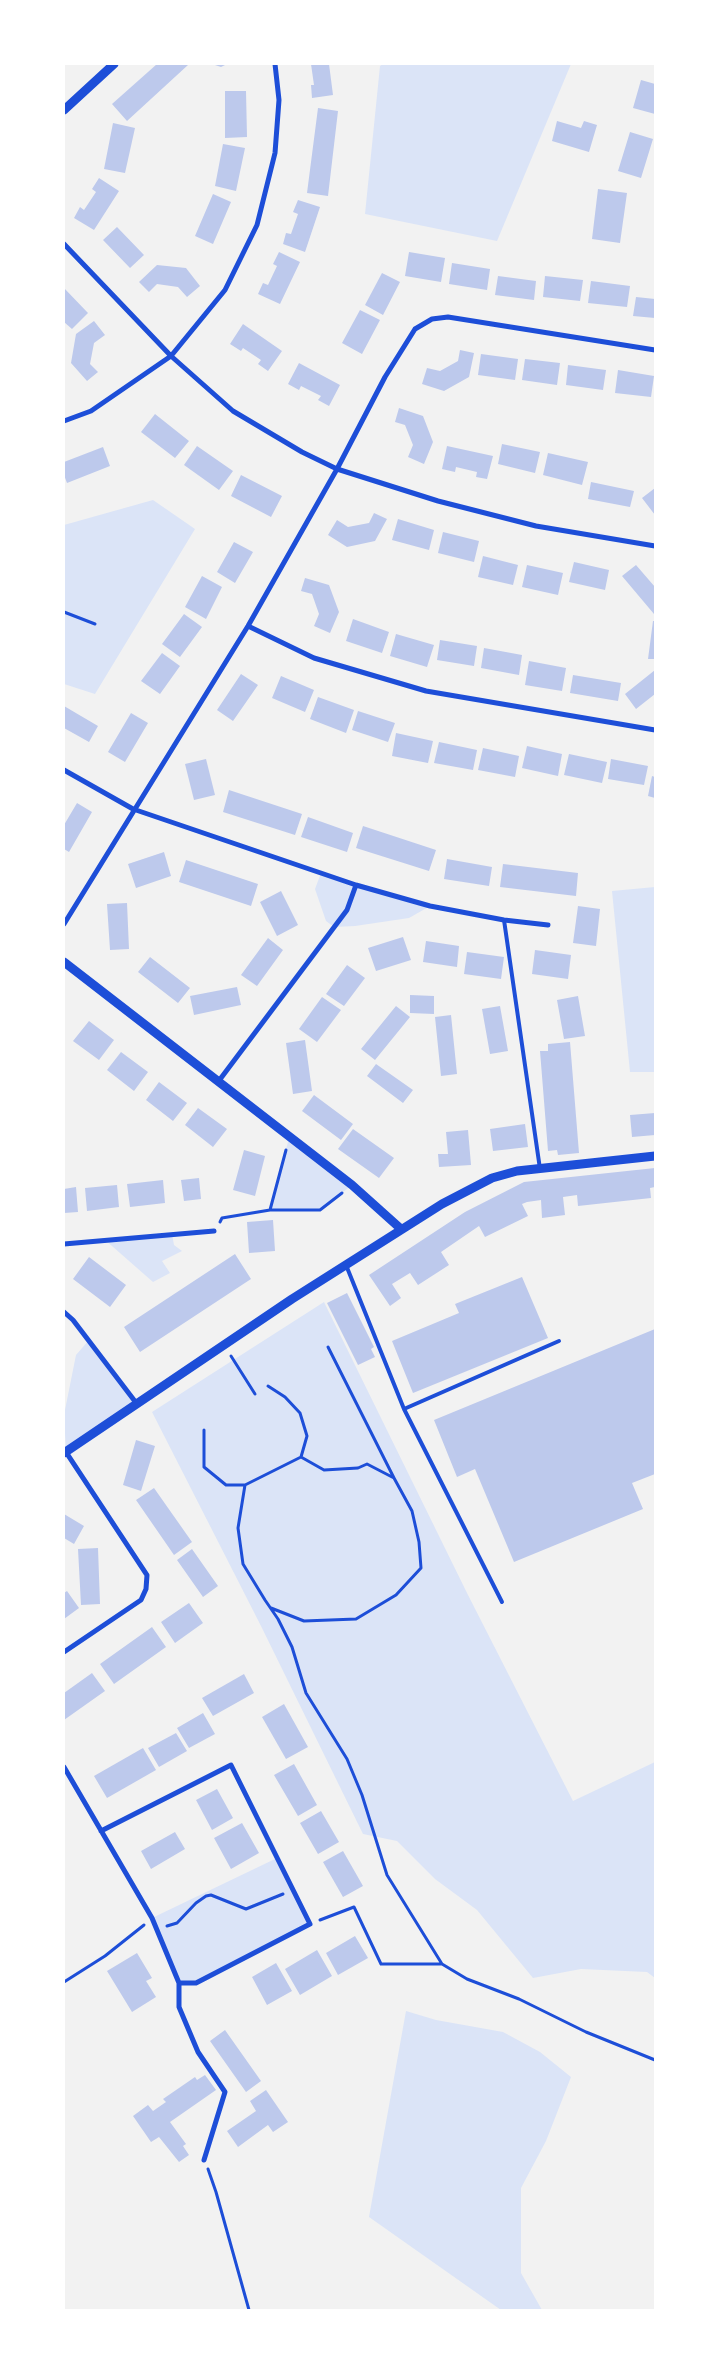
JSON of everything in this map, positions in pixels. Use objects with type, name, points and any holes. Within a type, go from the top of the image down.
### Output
[{"type":"street","points":[[64,110],[114,64]]},
{"type":"street","points":[[64,421],[91,411],[171,356],[225,290],[257,225],[274,153],[279,100],[275,64]]},
{"type":"street","points":[[64,244],[171,356],[233,411],[302,452],[337,468],[438,501],[536,526],[655,546]]},
{"type":"street","points":[[64,924],[133,809],[248,626],[390,369],[415,329],[432,319],[448,317],[655,350]]},
{"type":"street","points":[[248,626],[314,658],[426,691],[655,730]]},
{"type":"street","points":[[64,770],[133,809],[356,886],[430,906],[548,926]]},
{"type":"street","points":[[218,1082],[347,910],[356,886]]},
{"type":"street","points":[[64,962],[352,1186],[401,1229]]},
{"type":"street","points":[[64,1652],[141,1600],[146,1589],[146,1575],[65,1452],[225,1344],[401,1229],[442,1204],[492,1178],[517,1171],[655,1156]]},
{"type":"street","points":[[64,1244],[214,1231]]},
{"type":"street","points":[[64,1312],[73,1320],[137,1404]]},
{"type":"street","points":[[101,1831],[231,1765],[310,1924],[196,1983],[179,1983]]},
{"type":"street","points":[[64,1767],[152,1918],[179,1983],[179,2007],[198,2052],[225,2092],[204,2160]]},
{"type":"lane","points":[[504,920],[540,1169]]},
{"type":"lane","points":[[346,1265],[404,1409],[502,1602]]},
{"type":"lane","points":[[404,1409],[559,1341]]},
{"type":"path","points":[[64,612],[95,624]]},
{"type":"path","points":[[270,1210],[289,1138]]},
{"type":"path","points":[[214,1231],[222,1218],[270,1210],[320,1210],[352,1186]]},
{"type":"path","points":[[225,1344],[255,1394]]},
{"type":"path","points":[[271,1608],[304,1621],[356,1619],[396,1595],[420,1568],[419,1542],[412,1510],[328,1347]]},
{"type":"path","points":[[204,1430],[204,1467],[226,1485],[245,1485],[301,1457],[307,1436],[300,1413],[285,1397],[268,1386]]},
{"type":"path","points":[[301,1457],[324,1470],[358,1468],[367,1464],[394,1478]]},
{"type":"path","points":[[245,1485],[238,1528],[243,1564],[271,1608],[292,1647],[306,1693],[347,1759],[371,1821],[387,1875],[442,1964],[467,1979],[519,1999],[586,2032],[655,2060]]},
{"type":"path","points":[[156,1929],[177,1923],[196,1903],[206,1896],[211,1895],[246,1909],[292,1889]]},
{"type":"path","points":[[310,1924],[354,1907],[381,1964],[442,1964]]},
{"type":"path","points":[[64,1982],[105,1956],[152,1918]]},
{"type":"path","points":[[204,2160],[216,2192],[249,2310]]},
{"type":"shaded area","points":[[383,64],[571,64],[497,241],[365,214],[380,66]]},
{"type":"shaded area","points":[[153,500],[195,529],[95,694],[64,684],[64,525]]},
{"type":"shaded area","points":[[321,873],[430,906],[409,918],[355,926],[334,927],[326,921],[315,889]]},
{"type":"shaded area","points":[[655,887],[655,1072],[630,1072],[612,891]]},
{"type":"shaded area","points":[[289,1138],[352,1185],[320,1210],[270,1210]]},
{"type":"shaded area","points":[[172,1234],[174,1245],[182,1251],[162,1261],[170,1273],[153,1282],[104,1239]]},
{"type":"shaded area","points":[[324,1302],[468,1595],[573,1801],[655,1762],[655,1978],[647,1972],[581,1969],[533,1978],[477,1910],[435,1879],[397,1841],[363,1834],[261,1626],[152,1412]]},
{"type":"shaded area","points":[[89,1340],[137,1404],[66,1452],[64,1415],[76,1355]]},
{"type":"shaded area","points":[[277,1858],[310,1924],[196,1983],[179,1983],[152,1918]]},
{"type":"shaded area","points":[[406,2011],[436,2020],[503,2032],[540,2052],[571,2077],[546,2141],[521,2188],[521,2273],[542,2310],[501,2310],[369,2217]]},
{"type":"building","points":[[157,64],[188,65],[127,121],[112,104]]},
{"type":"building","points":[[212,64],[227,64],[221,67]]},
{"type":"building","points":[[311,64],[329,64],[333,95],[312,98],[311,85],[314,85]]},
{"type":"building","points":[[641,80],[655,84],[655,114],[633,108]]},
{"type":"building","points":[[225,91],[246,91],[247,137],[225,138]]},
{"type":"building","points":[[318,108],[338,111],[328,196],[307,193]]},
{"type":"building","points":[[557,121],[581,128],[584,121],[597,125],[589,152],[552,141]]},
{"type":"building","points":[[113,123],[135,128],[125,173],[104,169]]},
{"type":"building","points":[[630,132],[653,139],[641,178],[618,171]]},
{"type":"building","points":[[223,144],[245,148],[236,191],[215,186]]},
{"type":"building","points":[[99,178],[119,191],[94,230],[74,218],[80,207],[84,210],[96,192],[92,189]]},
{"type":"building","points":[[598,189],[627,193],[620,243],[592,239]]},
{"type":"building","points":[[213,194],[231,202],[213,244],[195,236]]},
{"type":"building","points":[[298,200],[320,207],[305,252],[283,244],[286,233],[291,234],[298,214],[293,212]]},
{"type":"building","points":[[117,227],[144,255],[130,268],[103,240]]},
{"type":"building","points":[[279,252],[300,262],[280,304],[258,294],[263,283],[268,285],[277,266],[273,264]]},
{"type":"building","points":[[409,252],[445,258],[441,282],[405,276]]},
{"type":"building","points":[[452,263],[490,269],[487,290],[449,284]]},
{"type":"building","points":[[157,265],[186,268],[200,286],[187,297],[178,287],[157,284],[149,292],[139,282]]},
{"type":"building","points":[[382,273],[400,282],[383,315],[365,305]]},
{"type":"building","points":[[498,276],[536,281],[534,300],[495,295]]},
{"type":"building","points":[[545,276],[583,280],[580,301],[543,297]]},
{"type":"building","points":[[591,281],[630,286],[627,307],[588,303]]},
{"type":"building","points":[[64,288],[88,313],[72,329],[64,322]]},
{"type":"building","points":[[636,297],[655,299],[655,318],[633,316]]},
{"type":"building","points":[[360,310],[380,320],[362,354],[342,343]]},
{"type":"building","points":[[94,321],[105,335],[94,343],[90,364],[98,372],[87,381],[71,363],[76,334]]},
{"type":"building","points":[[243,324],[282,351],[268,371],[258,364],[261,360],[243,348],[241,351],[230,344]]},
{"type":"building","points":[[460,350],[474,353],[469,377],[444,391],[422,384],[427,368],[440,371],[458,361]]},
{"type":"building","points":[[481,354],[518,359],[515,380],[478,375]]},
{"type":"building","points":[[525,359],[560,363],[557,385],[522,380]]},
{"type":"building","points":[[299,363],[340,385],[329,406],[318,400],[321,396],[301,386],[299,390],[288,384]]},
{"type":"building","points":[[568,365],[606,370],[603,390],[566,385]]},
{"type":"building","points":[[618,370],[654,376],[651,397],[615,393]]},
{"type":"building","points":[[399,408],[423,416],[433,442],[424,464],[408,457],[413,445],[405,425],[395,422]]},
{"type":"building","points":[[155,414],[189,441],[175,458],[141,432]]},
{"type":"building","points":[[502,444],[540,452],[535,473],[498,464]]},
{"type":"building","points":[[197,446],[233,471],[219,490],[184,465]]},
{"type":"building","points":[[447,446],[493,456],[487,479],[476,477],[477,472],[456,467],[455,472],[442,469]]},
{"type":"building","points":[[103,447],[110,466],[67,483],[64,475],[64,462]]},
{"type":"building","points":[[548,453],[588,462],[582,485],[543,475]]},
{"type":"building","points":[[241,475],[282,496],[271,517],[231,496]]},
{"type":"building","points":[[591,482],[634,491],[630,507],[588,499]]},
{"type":"building","points":[[655,488],[655,515],[642,498]]},
{"type":"building","points":[[374,513],[387,519],[375,541],[347,547],[328,535],[337,520],[348,527],[369,523]]},
{"type":"building","points":[[398,519],[434,530],[429,550],[392,540]]},
{"type":"building","points":[[443,532],[479,541],[474,562],[438,553]]},
{"type":"building","points":[[234,542],[253,552],[235,583],[217,572]]},
{"type":"building","points":[[483,556],[518,565],[513,585],[478,577]]},
{"type":"building","points":[[574,562],[609,570],[605,590],[569,582]]},
{"type":"building","points":[[527,565],[563,573],[558,595],[522,587]]},
{"type":"building","points":[[636,565],[655,587],[654,614],[622,576]]},
{"type":"building","points":[[202,576],[222,587],[206,619],[185,607]]},
{"type":"building","points":[[305,578],[329,585],[339,612],[330,633],[314,626],[319,614],[312,594],[301,591]]},
{"type":"building","points":[[184,614],[202,627],[180,657],[162,644]]},
{"type":"building","points":[[353,619],[389,632],[382,653],[346,641]]},
{"type":"building","points":[[653,621],[655,621],[655,659],[648,659]]},
{"type":"building","points":[[396,634],[434,645],[427,667],[390,656]]},
{"type":"building","points":[[440,640],[477,646],[474,666],[437,660]]},
{"type":"building","points":[[484,648],[522,655],[519,675],[481,668]]},
{"type":"building","points":[[162,653],[180,666],[160,694],[141,681]]},
{"type":"building","points":[[529,661],[566,668],[562,691],[525,685]]},
{"type":"building","points":[[655,670],[655,694],[636,709],[625,694]]},
{"type":"building","points":[[241,674],[258,685],[233,721],[217,710]]},
{"type":"building","points":[[573,675],[621,683],[618,701],[570,693]]},
{"type":"building","points":[[281,676],[314,690],[305,712],[272,698]]},
{"type":"building","points":[[318,697],[354,710],[346,733],[310,719]]},
{"type":"building","points":[[64,706],[98,726],[89,742],[64,728]]},
{"type":"building","points":[[358,711],[395,723],[388,742],[352,730]]},
{"type":"building","points":[[131,713],[148,723],[125,762],[108,752]]},
{"type":"building","points":[[396,733],[433,741],[428,763],[392,756]]},
{"type":"building","points":[[439,742],[477,750],[473,770],[434,763]]},
{"type":"building","points":[[527,746],[562,754],[558,776],[522,768]]},
{"type":"building","points":[[483,748],[519,756],[515,777],[478,770]]},
{"type":"building","points":[[569,754],[607,762],[602,783],[564,775]]},
{"type":"building","points":[[206,759],[215,795],[194,800],[185,764]]},
{"type":"building","points":[[611,759],[648,766],[644,785],[608,779]]},
{"type":"building","points":[[652,776],[655,777],[655,798],[648,796]]},
{"type":"building","points":[[229,790],[302,814],[295,835],[223,812]]},
{"type":"building","points":[[77,803],[92,812],[69,852],[64,849],[64,825]]},
{"type":"building","points":[[308,817],[353,833],[347,852],[301,837]]},
{"type":"building","points":[[363,826],[436,850],[429,871],[356,848]]},
{"type":"building","points":[[164,852],[171,876],[136,888],[128,864]]},
{"type":"building","points":[[447,859],[492,867],[489,886],[444,879]]},
{"type":"building","points":[[186,860],[258,884],[251,906],[179,882]]},
{"type":"building","points":[[503,864],[578,873],[576,896],[500,887]]},
{"type":"building","points":[[281,891],[298,925],[277,936],[260,902]]},
{"type":"building","points":[[127,903],[129,949],[110,950],[107,904]]},
{"type":"building","points":[[578,906],[600,909],[596,946],[573,943]]},
{"type":"building","points":[[403,937],[411,960],[376,971],[368,948]]},
{"type":"building","points":[[268,938],[283,950],[257,986],[241,975]]},
{"type":"building","points":[[426,941],[459,946],[457,967],[423,962]]},
{"type":"building","points":[[535,950],[571,955],[568,979],[532,974]]},
{"type":"building","points":[[467,952],[504,957],[501,979],[464,974]]},
{"type":"building","points":[[150,957],[190,988],[178,1003],[138,972]]},
{"type":"building","points":[[347,965],[365,978],[344,1006],[326,994]]},
{"type":"building","points":[[237,987],[241,1005],[194,1015],[190,996]]},
{"type":"building","points":[[410,995],[434,996],[434,1014],[410,1013]]},
{"type":"building","points":[[578,996],[585,1036],[564,1039],[557,1000]]},
{"type":"building","points":[[322,997],[341,1010],[317,1042],[299,1029]]},
{"type":"building","points":[[396,1006],[410,1017],[375,1060],[361,1049]]},
{"type":"building","points":[[500,1006],[508,1051],[490,1054],[482,1009]]},
{"type":"building","points":[[451,1015],[457,1074],[441,1076],[435,1017]]},
{"type":"building","points":[[89,1021],[114,1040],[99,1060],[73,1041]]},
{"type":"building","points":[[305,1040],[312,1091],[293,1094],[286,1043]]},
{"type":"building","points":[[570,1042],[579,1153],[558,1155],[557,1150],[548,1151],[540,1051],[548,1051],[548,1044]]},
{"type":"building","points":[[121,1052],[148,1072],[134,1091],[107,1070]]},
{"type":"building","points":[[376,1064],[413,1090],[403,1103],[367,1076]]},
{"type":"building","points":[[159,1082],[187,1103],[173,1121],[146,1100]]},
{"type":"building","points":[[314,1095],[353,1124],[341,1140],[302,1111]]},
{"type":"building","points":[[198,1108],[227,1129],[213,1147],[185,1125]]},
{"type":"building","points":[[655,1113],[655,1135],[632,1137],[630,1115]]},
{"type":"building","points":[[525,1124],[528,1147],[493,1151],[490,1129]]},
{"type":"building","points":[[353,1129],[394,1158],[379,1178],[338,1149]]},
{"type":"building","points":[[468,1130],[471,1165],[439,1167],[438,1154],[448,1154],[446,1132]]},
{"type":"building","points":[[244,1150],[265,1156],[255,1196],[233,1190]]},
{"type":"building","points":[[655,1168],[655,1187],[650,1188],[651,1198],[578,1206],[577,1195],[563,1197],[565,1215],[542,1218],[541,1200],[527,1202],[522,1204],[528,1216],[485,1237],[479,1226],[441,1252],[449,1265],[418,1285],[410,1273],[392,1284],[401,1298],[390,1306],[369,1275],[465,1212],[524,1182]]},
{"type":"building","points":[[199,1178],[201,1199],[184,1201],[181,1180]]},
{"type":"building","points":[[163,1180],[165,1203],[130,1207],[127,1184]]},
{"type":"building","points":[[117,1185],[119,1207],[87,1211],[85,1188]]},
{"type":"building","points":[[76,1187],[78,1212],[64,1213],[64,1189]]},
{"type":"building","points":[[273,1220],[275,1251],[249,1253],[247,1222]]},
{"type":"building","points":[[235,1254],[251,1279],[140,1352],[124,1327]]},
{"type":"building","points":[[89,1257],[126,1285],[110,1307],[73,1279]]},
{"type":"building","points":[[522,1277],[548,1338],[413,1393],[392,1341],[459,1313],[455,1304]]},
{"type":"building","points":[[347,1293],[374,1347],[371,1349],[375,1357],[358,1365],[327,1303]]},
{"type":"building","points":[[655,1329],[655,1474],[632,1483],[643,1509],[514,1562],[475,1469],[457,1477],[434,1420]]},
{"type":"building","points":[[136,1440],[155,1446],[141,1491],[123,1485]]},
{"type":"building","points":[[154,1488],[192,1542],[174,1555],[136,1500]]},
{"type":"building","points":[[64,1514],[84,1526],[74,1544],[64,1538]]},
{"type":"building","points":[[98,1548],[100,1604],[81,1605],[78,1549]]},
{"type":"building","points":[[192,1549],[218,1586],[203,1597],[177,1560]]},
{"type":"building","points":[[67,1591],[79,1608],[64,1619],[64,1593]]},
{"type":"building","points":[[189,1603],[203,1623],[175,1643],[161,1622]]},
{"type":"building","points":[[152,1627],[166,1647],[114,1684],[100,1664]]},
{"type":"building","points":[[92,1673],[105,1691],[64,1720],[64,1693]]},
{"type":"building","points":[[244,1674],[254,1693],[213,1716],[202,1698]]},
{"type":"building","points":[[284,1704],[308,1747],[286,1759],[262,1717]]},
{"type":"building","points":[[203,1713],[215,1734],[189,1748],[177,1728]]},
{"type":"building","points":[[176,1733],[187,1751],[159,1767],[148,1748]]},
{"type":"building","points":[[143,1748],[156,1770],[107,1798],[94,1776]]},
{"type":"building","points":[[294,1764],[317,1805],[298,1816],[274,1775]]},
{"type":"building","points":[[217,1789],[233,1818],[212,1830],[196,1800]]},
{"type":"building","points":[[321,1811],[339,1842],[318,1854],[300,1823]]},
{"type":"building","points":[[242,1823],[259,1853],[231,1869],[214,1838]]},
{"type":"building","points":[[175,1832],[185,1849],[151,1869],[141,1851]]},
{"type":"building","points":[[343,1851],[363,1886],[343,1897],[323,1862]]},
{"type":"building","points":[[355,1936],[368,1958],[338,1975],[326,1953]]},
{"type":"building","points":[[317,1950],[332,1976],[300,1995],[285,1969]]},
{"type":"building","points":[[137,1953],[152,1978],[146,1981],[156,1997],[132,2012],[107,1971]]},
{"type":"building","points":[[276,1963],[292,1991],[267,2005],[252,1977]]},
{"type":"building","points":[[225,2030],[261,2081],[246,2092],[210,2041]]},
{"type":"building","points":[[205,2075],[216,2090],[170,2122],[186,2144],[183,2146],[189,2155],[179,2162],[159,2137],[151,2142],[133,2116],[148,2105],[153,2111],[166,2102],[163,2099],[195,2077],[197,2080]]},
{"type":"building","points":[[266,2090],[288,2122],[273,2132],[268,2125],[238,2147],[227,2131],[256,2111],[250,2101]]}]
